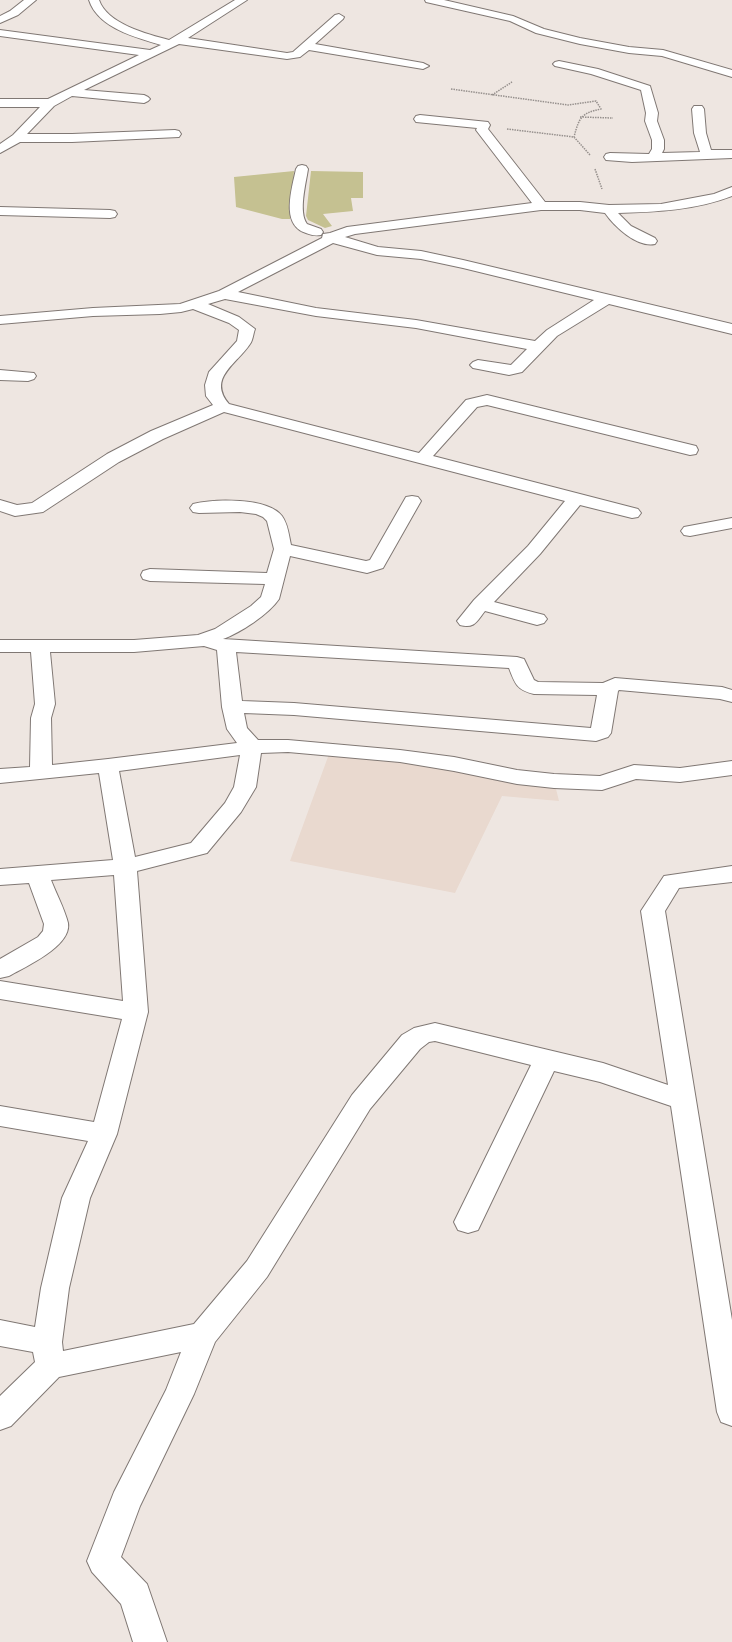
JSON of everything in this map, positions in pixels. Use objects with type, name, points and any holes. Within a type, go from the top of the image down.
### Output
[{"type":"street","points":[[0,20],[14,13],[31,0]]},
{"type":"street","points":[[94,0],[94,3],[105,18],[140,35],[174,42],[287,56],[296,55],[339,17]]},
{"type":"street","points":[[0,149],[17,138],[50,103],[174,42],[242,0]]},
{"type":"street","points":[[430,0],[513,19],[540,31],[580,41],[628,50],[663,54],[732,74]]},
{"type":"street","points":[[469,10],[483,4],[486,1]]},
{"type":"street","points":[[0,33],[151,52]]},
{"type":"street","points":[[307,46],[424,66]]},
{"type":"street","points":[[559,64],[594,71],[646,88],[652,114],[651,121],[658,140],[658,149],[654,157]]},
{"type":"street","points":[[70,92],[144,99]]},
{"type":"street","points":[[0,103],[50,103]]},
{"type":"street","points":[[698,109],[700,131],[705,150],[708,155]]},
{"type":"street","points":[[420,119],[484,126],[482,130],[490,136],[511,169],[541,206]]},
{"type":"street","points":[[17,138],[72,138],[175,134]]},
{"type":"street","points":[[610,157],[732,154]]},
{"type":"street","points":[[302,169],[297,214],[298,223],[303,228],[377,251],[421,255],[463,264],[732,330]]},
{"type":"street","points":[[0,320],[93,312],[181,308],[224,294],[324,235],[366,228],[541,206],[580,206],[609,209],[661,208],[717,197],[732,191]]},
{"type":"street","points":[[609,209],[617,222],[632,233],[650,241]]},
{"type":"street","points":[[0,211],[110,214]]},
{"type":"street","points":[[224,294],[316,312],[416,324],[538,346]]},
{"type":"street","points":[[478,365],[509,370],[516,369],[552,333],[606,299]]},
{"type":"street","points":[[194,304],[234,320],[247,329],[244,342],[217,372],[213,385],[214,396],[223,407],[576,499],[632,512]]},
{"type":"street","points":[[0,375],[28,376]]},
{"type":"street","points":[[422,459],[472,403],[487,400],[690,450]]},
{"type":"street","points":[[0,505],[15,511],[37,508],[113,458],[157,435],[223,407]]},
{"type":"street","points":[[467,621],[481,604],[534,550],[576,499]]},
{"type":"street","points":[[283,549],[367,567],[373,566],[377,564],[412,501]]},
{"type":"street","points":[[199,508],[257,508],[268,513],[276,519],[283,549],[270,599],[258,610],[222,632],[201,641]]},
{"type":"street","points":[[690,531],[732,523]]},
{"type":"street","points":[[150,575],[274,579]]},
{"type":"street","points":[[481,604],[537,619]]},
{"type":"street","points":[[0,646],[134,646],[201,641],[226,646],[517,663],[525,683],[534,688],[608,689],[615,684],[722,692],[732,696]]},
{"type":"street","points":[[40,646],[45,704],[41,718],[41,773]]},
{"type":"street","points":[[0,876],[37,875],[63,871],[125,867],[199,848],[233,807],[245,787],[252,747],[237,729],[232,707],[226,646]]},
{"type":"street","points":[[232,707],[294,709],[596,735],[601,733],[608,689]]},
{"type":"street","points":[[0,776],[108,766],[252,747],[288,746],[400,756],[517,777],[554,781],[602,783],[634,772],[680,775],[732,768]]},
{"type":"street","points":[[0,1416],[48,1354],[55,1288],[76,1198],[104,1134],[136,1012],[125,867],[108,766]]},
{"type":"street","points":[[732,874],[672,881],[653,910],[732,1412]]},
{"type":"street","points":[[0,970],[46,943],[55,933],[56,924],[37,875]]},
{"type":"street","points":[[0,990],[136,1012]]},
{"type":"street","points":[[150,1642],[135,1595],[103,1561],[125,1502],[179,1394],[203,1335],[257,1269],[361,1102],[411,1042],[423,1034],[435,1032],[603,1073],[682,1100]]},
{"type":"street","points":[[468,1222],[547,1059]]},
{"type":"street","points":[[0,1116],[104,1134]]},
{"type":"street","points":[[0,1333],[48,1354],[203,1335]]},
{"type":"path","points":[[492,95],[512,82]]},
{"type":"path","points":[[451,89],[568,105],[596,101],[601,109],[588,111],[580,117],[574,137]]},
{"type":"path","points":[[580,117],[613,118]]},
{"type":"path","points":[[484,126],[574,137],[590,155],[610,157]]},
{"type":"path","points":[[595,169],[609,209]]},
{"type":"shaded area","points":[[294,171],[290,219],[282,219],[236,207],[234,177]]},
{"type":"shaded area","points":[[311,171],[363,172],[363,198],[351,198],[353,211],[323,214],[332,226],[325,228],[308,220],[306,216]]},
{"type":"shaded area","points":[[329,754],[554,781],[559,801],[502,796],[455,893],[290,861]]}]
